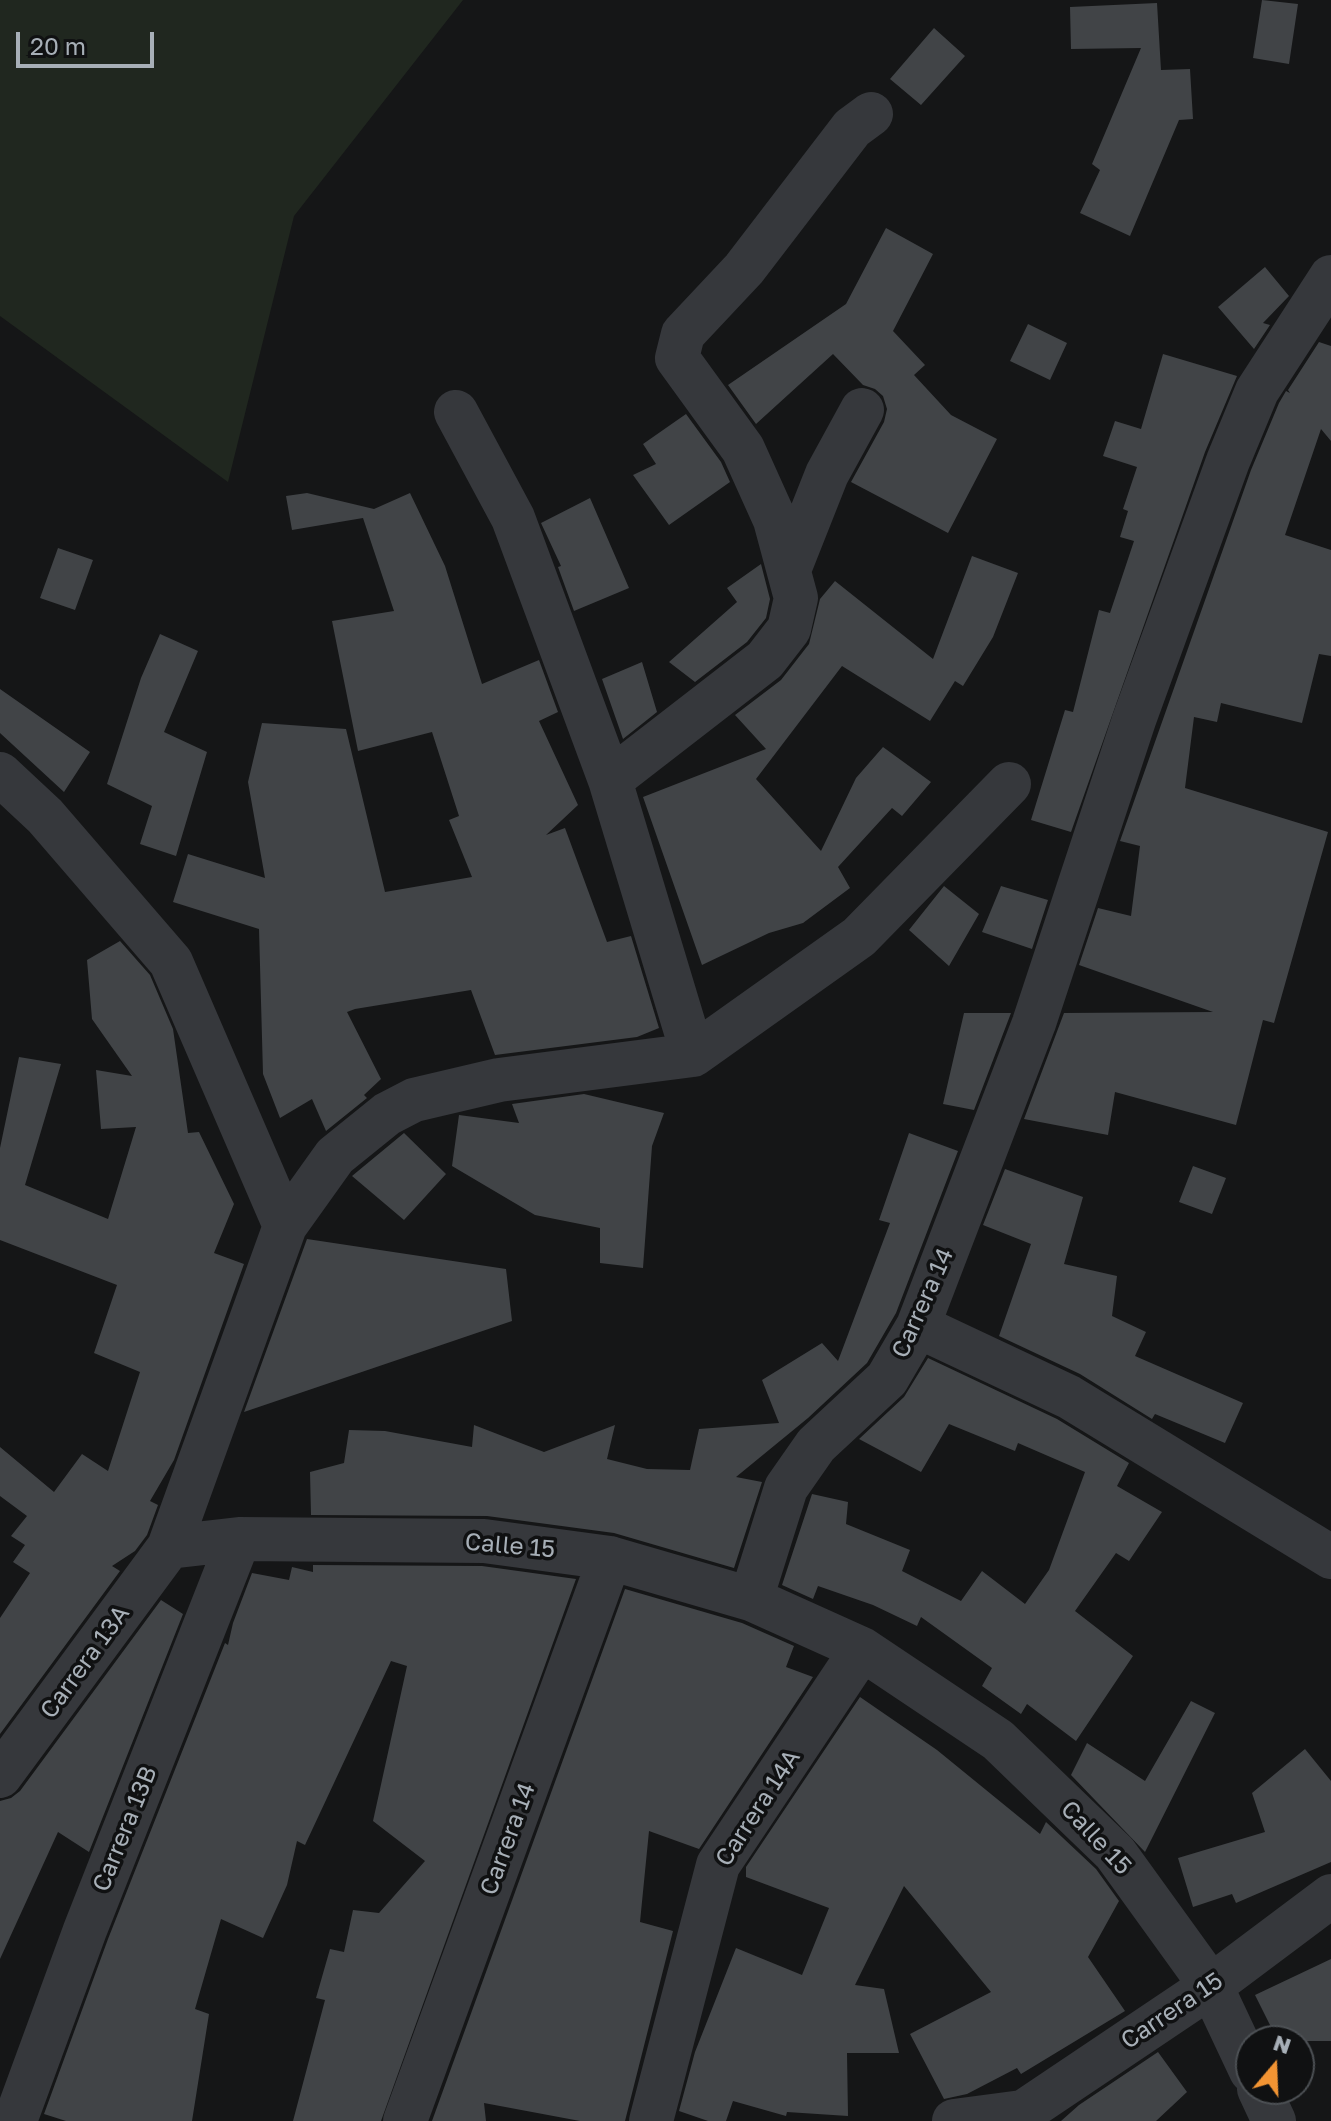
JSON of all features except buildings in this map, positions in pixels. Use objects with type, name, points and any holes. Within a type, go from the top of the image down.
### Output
[{"type":"street","points":[[610,780],[765,660],[789,629],[796,598],[775,520],[743,449],[677,358],[683,334],[744,269],[852,128],[871,114]]},
{"type":"street","name":"Carrera 14","points":[[751,1599],[786,1488],[816,1445],[887,1379],[918,1326],[1034,1023],[1134,720],[1228,461],[1257,391],[1331,277]]},
{"type":"street","points":[[789,570],[827,474],[862,410]]},
{"type":"street","points":[[456,412],[513,518],[610,780],[693,1055]]},
{"type":"street","points":[[0,774],[45,816],[171,962],[285,1226]]},
{"type":"street","points":[[169,1547],[285,1226],[335,1156],[387,1114],[414,1100],[499,1080],[693,1055],[859,937],[1009,784]]},
{"type":"street","points":[[918,1326],[1069,1397],[1331,1557]]},
{"type":"street","name":"Calle 15","points":[[169,1547],[239,1539],[484,1541],[610,1558],[751,1599],[862,1649],[998,1740],[1115,1853],[1211,1986],[1235,2037]]},
{"type":"street","name":"Carrera 13B","points":[[15,2121],[85,1930],[239,1539]]},
{"type":"street","name":"Carrera 13A","points":[[0,1776],[169,1547]]},
{"type":"street","name":"Carrera 14","points":[[405,2121],[610,1558]]},
{"type":"street","name":"Carrera 14A","points":[[651,2121],[718,1865],[862,1649]]},
{"type":"street","name":"Carrera 15","points":[[1016,2116],[1211,1986],[1331,1896]]},
{"type":"street","points":[[954,2121],[1016,2116]]},
{"type":"shaded area","points":[[0,0],[463,0],[294,216],[228,482],[0,316]]}]
